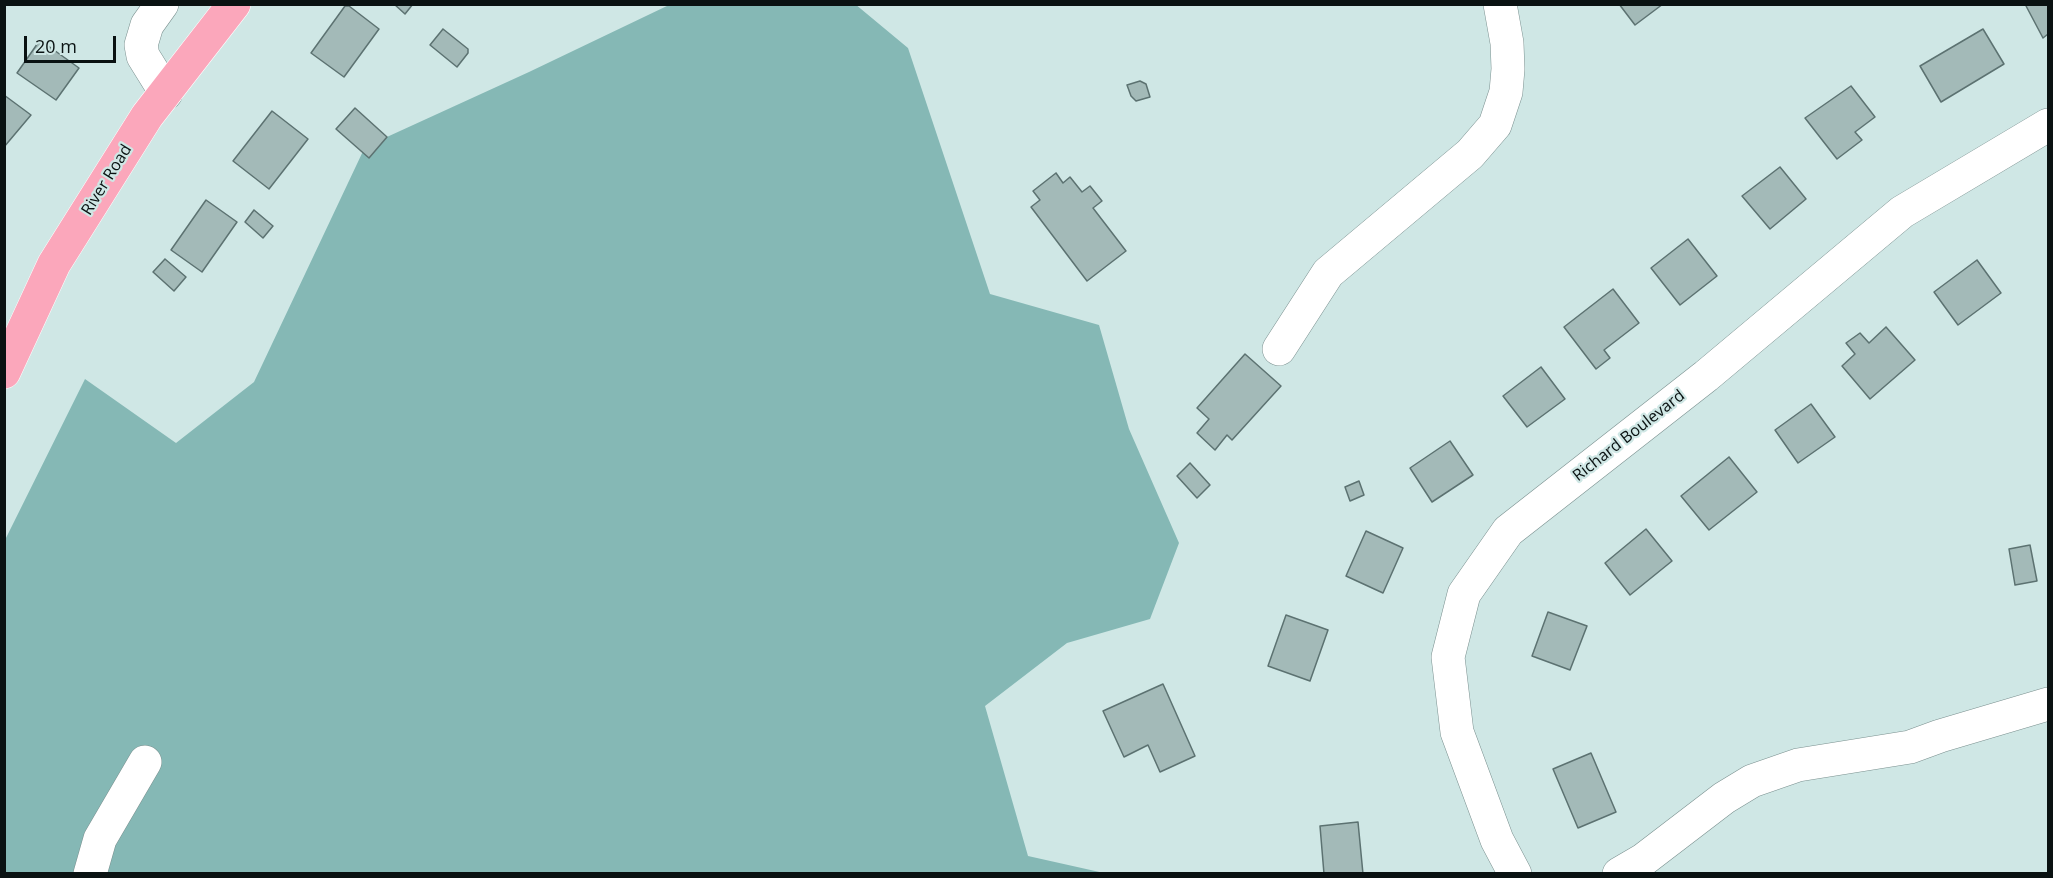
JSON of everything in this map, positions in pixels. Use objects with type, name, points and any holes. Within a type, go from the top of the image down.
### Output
[{"type":"main road","name":"River Road","points":[[4,372],[54,264],[147,116],[234,4]]},
{"type":"street","points":[[162,4],[147,25],[141,45],[143,56],[166,93]]},
{"type":"street","points":[[1279,349],[1328,273],[1470,154],[1494,125],[1506,92],[1508,69],[1508,43],[1500,4]]},
{"type":"street","name":"Richard Boulevard","points":[[1515,873],[1497,840],[1457,732],[1448,657],[1464,594],[1508,531],[1706,375],[1902,212],[2049,125]]},
{"type":"street","points":[[1619,873],[1643,860],[1724,798],[1752,781],[1798,765],[1910,747],[1940,735],[2049,704]]},
{"type":"street","points":[[90,873],[100,839],[145,762]]},
{"type":"shaded area","points":[[855,4],[908,48],[990,294],[1099,325],[1129,429],[1179,543],[1150,619],[1067,643],[985,706],[1028,856],[1104,873],[5,874],[4,542],[85,379],[176,443],[254,382],[365,147],[669,5]]},
{"type":"building","points":[[394,4],[413,4],[405,14]]},
{"type":"building","points":[[1619,4],[1663,4],[1635,25]]},
{"type":"building","points":[[2025,4],[2048,4],[2048,34],[2043,38]]},
{"type":"building","points":[[345,6],[349,6],[379,29],[344,77],[311,53]]},
{"type":"building","points":[[443,29],[468,49],[468,53],[457,67],[430,45]]},
{"type":"building","points":[[1983,29],[2004,64],[1941,102],[1920,66]]},
{"type":"building","points":[[40,40],[79,68],[56,100],[17,73]]},
{"type":"building","points":[[1140,81],[1146,84],[1150,97],[1136,101],[1131,96],[1127,85]]},
{"type":"building","points":[[1851,86],[1875,117],[1855,132],[1862,140],[1837,159],[1805,118]]},
{"type":"building","points":[[4,95],[31,115],[4,147]]},
{"type":"building","points":[[355,108],[387,137],[369,158],[336,129]]},
{"type":"building","points":[[272,111],[308,139],[269,189],[233,161]]},
{"type":"building","points":[[1780,167],[1806,199],[1770,229],[1742,196]]},
{"type":"building","points":[[1056,173],[1063,183],[1070,177],[1082,192],[1090,186],[1102,201],[1093,208],[1126,251],[1087,281],[1031,207],[1040,200],[1033,191]]},
{"type":"building","points":[[206,200],[237,222],[202,272],[171,250]]},
{"type":"building","points":[[254,210],[273,226],[263,238],[245,222]]},
{"type":"building","points":[[1688,239],[1717,276],[1680,305],[1651,268]]},
{"type":"building","points":[[165,259],[186,277],[174,291],[153,272]]},
{"type":"building","points":[[1977,260],[2001,293],[1958,325],[1934,292]]},
{"type":"building","points":[[1613,289],[1639,323],[1604,350],[1610,358],[1596,369],[1564,327]]},
{"type":"building","points":[[1886,327],[1915,360],[1870,399],[1842,366],[1855,354],[1846,343],[1860,333],[1869,343]]},
{"type":"building","points":[[1245,354],[1281,386],[1232,440],[1227,435],[1215,450],[1197,433],[1209,419],[1197,408]]},
{"type":"building","points":[[1541,367],[1565,399],[1527,427],[1503,396]]},
{"type":"building","points":[[1811,404],[1835,437],[1798,463],[1775,430]]},
{"type":"building","points":[[1450,441],[1473,475],[1432,502],[1410,468]]},
{"type":"building","points":[[1729,457],[1757,492],[1709,530],[1681,496]]},
{"type":"building","points":[[1190,463],[1210,485],[1197,498],[1177,476]]},
{"type":"building","points":[[1359,481],[1364,495],[1350,501],[1345,487]]},
{"type":"building","points":[[1646,529],[1672,561],[1630,595],[1605,563]]},
{"type":"building","points":[[1366,531],[1403,548],[1383,593],[1346,576]]},
{"type":"building","points":[[2030,545],[2037,581],[2015,585],[2009,549]]},
{"type":"building","points":[[1548,612],[1587,626],[1570,670],[1532,656]]},
{"type":"building","points":[[1286,615],[1328,630],[1310,681],[1268,666]]},
{"type":"building","points":[[1163,684],[1195,756],[1160,772],[1148,745],[1124,757],[1103,711]]},
{"type":"building","points":[[1591,753],[1616,812],[1578,828],[1553,769]]},
{"type":"building","points":[[1358,822],[1363,874],[1324,874],[1320,826]]}]
